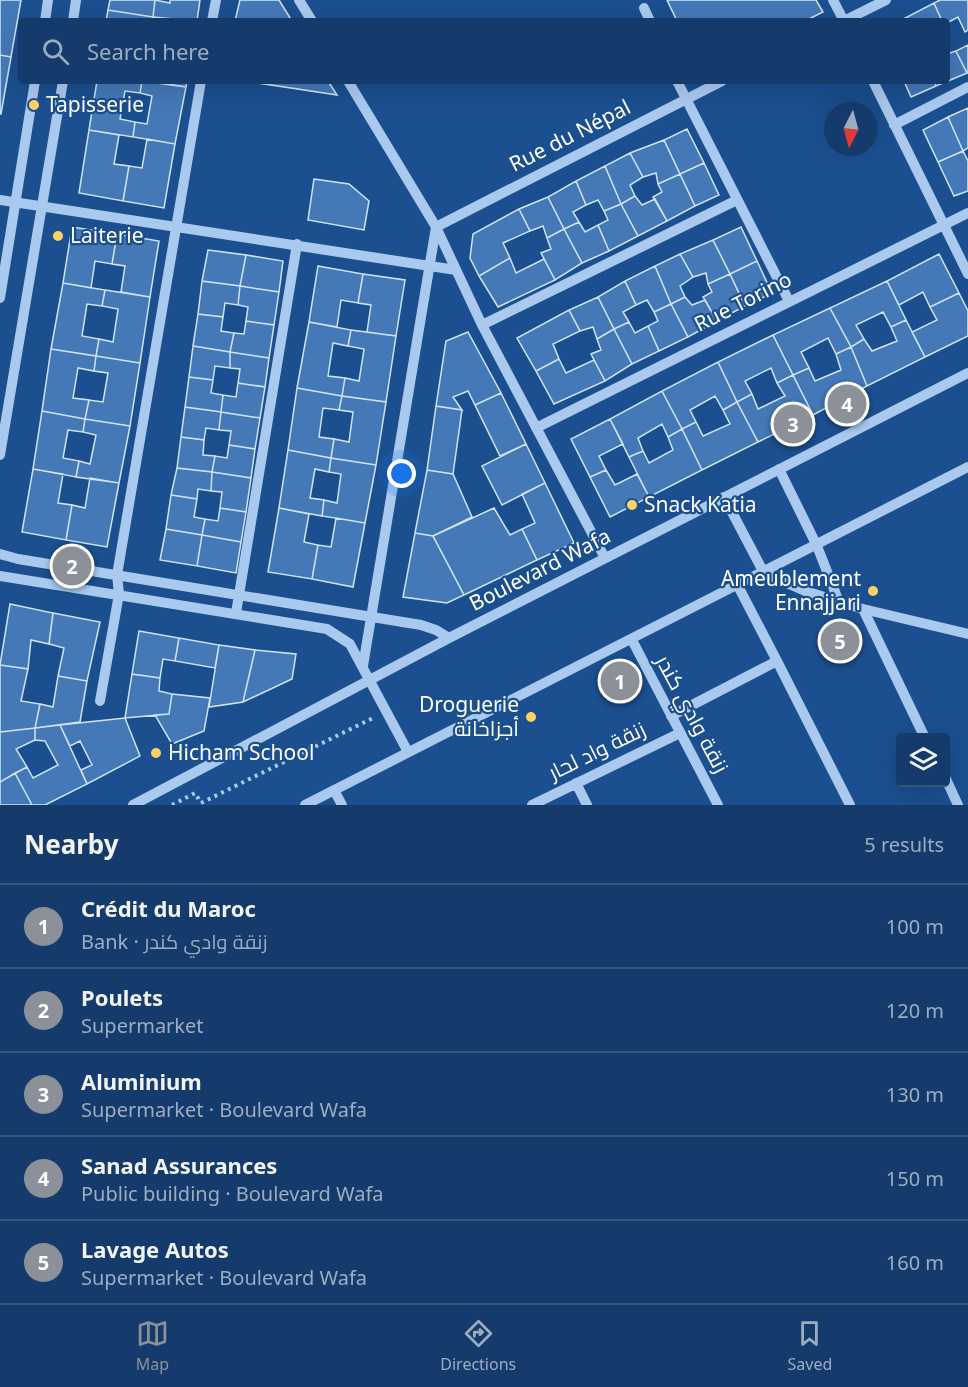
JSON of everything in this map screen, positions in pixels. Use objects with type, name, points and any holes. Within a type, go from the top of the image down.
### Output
[{"type":"street","points":[[45,18],[48,0]]},
{"type":"street","points":[[73,18],[76,0]]},
{"type":"street","points":[[213,18],[216,0]]},
{"type":"street","points":[[299,0],[310,18]]},
{"type":"street","points":[[833,0],[842,18]]},
{"type":"street","points":[[850,18],[886,0]]},
{"type":"street","points":[[644,8],[649,18]]},
{"type":"street","points":[[0,298],[35,84]]},
{"type":"street","points":[[0,454],[62,84]]},
{"type":"street","points":[[100,700],[119,594],[117,575],[200,84]]},
{"type":"street","points":[[350,84],[436,227],[482,325],[605,558]]},
{"type":"street","points":[[678,84],[789,301]]},
{"type":"street","name":"Rue du Népal","points":[[436,227],[716,84]]},
{"type":"street","points":[[874,84],[968,274]]},
{"type":"street","points":[[894,125],[968,87]]},
{"type":"street","points":[[0,200],[175,225],[456,270]]},
{"type":"street","points":[[482,325],[736,201]]},
{"type":"street","name":"Rue Torino","points":[[536,428],[968,213]]},
{"type":"street","points":[[363,666],[436,227]]},
{"type":"street","points":[[236,614],[297,244]]},
{"type":"street","name":"Boulevard Wafa","points":[[133,805],[605,558],[968,373]]},
{"type":"street","points":[[305,805],[968,467]]},
{"type":"street","points":[[779,469],[817,546],[839,602]]},
{"type":"street","points":[[724,497],[764,573],[839,602],[968,633]]},
{"type":"street","points":[[0,554],[421,625],[436,630],[449,639]]},
{"type":"street","points":[[0,576],[327,629],[350,644],[408,752]]},
{"type":"street","points":[[738,586],[850,805]]},
{"type":"street","points":[[863,609],[923,733]]},
{"type":"street","name":"زنقة وادي كندر","points":[[632,640],[718,805]]},
{"type":"street","points":[[671,716],[777,661]]},
{"type":"street","name":"زنقة واد لحار","points":[[532,805],[680,733]]},
{"type":"street","points":[[576,783],[587,805]]},
{"type":"street","points":[[949,787],[958,805]]},
{"type":"street","points":[[334,790],[342,805]]},
{"type":"path","points":[[172,805],[195,793],[201,804],[386,711]]},
{"type":"building","points":[[0,0],[21,0],[11,57],[0,55]]},
{"type":"building","points":[[110,0],[155,0],[153,17],[108,10]]},
{"type":"building","points":[[155,0],[170,3],[170,0],[200,0],[197,18],[153,17]]},
{"type":"building","points":[[240,0],[279,0],[290,18],[236,18]]},
{"type":"building","points":[[667,0],[816,0],[823,12],[811,18],[676,18]]},
{"type":"building","points":[[940,0],[968,0],[968,30],[965,32],[958,17],[950,21],[950,18],[941,18],[934,3]]},
{"type":"building","points":[[934,3],[941,18],[905,18]]},
{"type":"building","points":[[108,10],[153,17],[153,18],[107,18]]},
{"type":"building","points":[[968,45],[968,73],[967,73],[956,51]]},
{"type":"building","points":[[956,51],[967,73],[950,80],[950,53]]},
{"type":"building","points":[[0,55],[11,57],[1,114],[0,114]]},
{"type":"building","points":[[97,84],[142,84],[140,93],[125,91],[120,119],[135,122],[133,137],[89,130]]},
{"type":"building","points":[[142,84],[186,87],[175,144],[133,137],[135,122],[147,124],[152,96],[140,93]]},
{"type":"building","points":[[168,84],[186,84],[186,87]]},
{"type":"building","points":[[265,84],[330,84],[337,95]]},
{"type":"building","points":[[905,84],[935,84],[936,86],[911,97]]},
{"type":"building","points":[[968,108],[968,148],[963,151],[948,117]]},
{"type":"building","points":[[948,117],[963,151],[938,162],[923,130]]},
{"type":"building","points":[[687,129],[704,163],[680,174],[664,140]]},
{"type":"building","points":[[89,130],[119,135],[114,164],[129,166],[123,201],[79,193]]},
{"type":"building","points":[[147,139],[175,144],[164,208],[123,201],[129,166],[142,168]]},
{"type":"building","points":[[664,140],[680,174],[658,184],[656,173],[643,177],[630,153]]},
{"type":"building","points":[[963,151],[968,161],[968,191],[954,196],[938,162]]},
{"type":"building","points":[[630,153],[643,177],[630,185],[635,196],[621,204],[605,166]]},
{"type":"building","points":[[704,163],[719,195],[695,206],[680,174]]},
{"type":"building","points":[[605,166],[621,204],[604,211],[598,200],[586,205],[576,181]]},
{"type":"building","points":[[680,174],[695,206],[667,221],[653,197],[662,192],[658,184]]},
{"type":"building","points":[[314,179],[349,184],[369,201],[364,230],[308,220]]},
{"type":"building","points":[[576,181],[586,205],[573,212],[579,222],[564,229],[548,197]]},
{"type":"building","points":[[635,196],[642,205],[655,199],[667,221],[638,236],[621,204]]},
{"type":"building","points":[[548,197],[564,229],[547,238],[543,226],[530,231],[519,209]]},
{"type":"building","points":[[621,204],[638,236],[609,251],[598,225],[608,220],[604,211]]},
{"type":"building","points":[[519,209],[530,231],[503,243],[510,258],[479,276],[470,258],[473,234]]},
{"type":"building","points":[[579,222],[585,232],[598,225],[609,251],[582,263],[564,229]]},
{"type":"building","points":[[72,227],[117,234],[112,264],[95,261],[91,288],[63,283]]},
{"type":"building","points":[[741,227],[757,261],[730,274],[713,240]]},
{"type":"building","points":[[564,229],[582,263],[555,280],[541,253],[551,249],[547,238]]},
{"type":"building","points":[[117,234],[159,241],[150,297],[121,292],[125,266],[112,264]]},
{"type":"building","points":[[713,240],[730,274],[708,284],[706,273],[693,277],[680,254]]},
{"type":"building","points":[[208,250],[246,255],[240,286],[202,281]]},
{"type":"building","points":[[680,254],[693,277],[680,286],[685,297],[671,304],[655,266]]},
{"type":"building","points":[[939,254],[959,293],[930,307],[923,292],[899,305],[887,281]]},
{"type":"building","points":[[246,255],[283,261],[279,292],[240,286]]},
{"type":"building","points":[[510,258],[516,273],[544,259],[555,280],[498,307],[479,276]]},
{"type":"building","points":[[757,261],[772,293],[745,306],[730,274]]},
{"type":"building","points":[[318,266],[363,274],[358,303],[341,300],[337,327],[309,322]]},
{"type":"building","points":[[655,266],[671,304],[654,312],[647,300],[636,305],[625,281]]},
{"type":"building","points":[[363,274],[405,280],[396,336],[367,332],[371,305],[358,303]]},
{"type":"building","points":[[730,274],[745,306],[717,321],[703,297],[712,292],[708,284]]},
{"type":"building","points":[[202,281],[240,286],[238,305],[225,303],[223,317],[198,314]]},
{"type":"building","points":[[625,281],[636,305],[623,312],[629,322],[614,329],[598,297]]},
{"type":"building","points":[[887,281],[906,320],[891,327],[883,312],[856,325],[864,339],[851,347],[830,308]]},
{"type":"building","points":[[63,283],[105,290],[102,306],[87,304],[82,336],[99,339],[96,356],[51,349]]},
{"type":"building","points":[[240,286],[279,292],[274,325],[246,321],[248,307],[238,305]]},
{"type":"building","points":[[105,290],[150,297],[140,363],[96,356],[99,339],[113,342],[118,309],[102,306]]},
{"type":"building","points":[[959,293],[968,311],[968,336],[925,357],[912,332],[937,320],[930,307]]},
{"type":"building","points":[[598,297],[614,329],[597,339],[593,327],[580,331],[569,310]]},
{"type":"building","points":[[685,297],[692,305],[705,300],[717,321],[688,337],[671,304]]},
{"type":"building","points":[[671,304],[688,337],[659,351],[648,326],[658,321],[654,312]]},
{"type":"building","points":[[830,308],[851,347],[836,354],[828,338],[801,352],[809,368],[793,375],[773,335]]},
{"type":"building","points":[[569,310],[580,331],[553,344],[559,359],[536,371],[517,338]]},
{"type":"building","points":[[198,314],[223,317],[221,331],[234,333],[230,352],[193,346]]},
{"type":"building","points":[[906,320],[925,357],[867,386],[851,347],[864,339],[872,351],[897,341],[891,327]]},
{"type":"building","points":[[246,321],[274,325],[269,358],[230,352],[234,333],[244,334]]},
{"type":"building","points":[[309,322],[351,330],[348,346],[333,343],[328,376],[345,378],[342,396],[297,388]]},
{"type":"building","points":[[629,322],[635,333],[648,326],[659,351],[632,364],[614,329]]},
{"type":"building","points":[[614,329],[632,364],[605,381],[591,354],[601,350],[597,339]]},
{"type":"building","points":[[351,330],[396,336],[386,402],[342,396],[345,378],[359,381],[364,349],[348,346]]},
{"type":"building","points":[[468,332],[501,393],[475,405],[468,391],[453,397],[462,410],[436,406],[446,341]]},
{"type":"building","points":[[773,335],[793,375],[777,383],[771,368],[745,381],[752,394],[737,402],[718,362]]},
{"type":"building","points":[[193,346],[230,352],[230,368],[215,366],[213,380],[189,377]]},
{"type":"building","points":[[851,347],[867,386],[813,415],[793,375],[809,368],[815,381],[841,370],[836,354]]},
{"type":"building","points":[[51,349],[96,356],[94,371],[78,368],[73,398],[89,400],[85,419],[42,411]]},
{"type":"building","points":[[230,352],[269,358],[265,387],[238,383],[240,369],[230,368]]},
{"type":"building","points":[[96,356],[140,363],[130,426],[85,419],[89,400],[103,402],[108,373],[94,371]]},
{"type":"building","points":[[559,359],[566,373],[594,360],[605,381],[554,404],[536,371]]},
{"type":"building","points":[[718,362],[737,402],[723,410],[715,396],[690,410],[696,422],[682,429],[662,391]]},
{"type":"building","points":[[793,375],[813,415],[758,442],[737,402],[752,394],[758,409],[785,396],[777,383]]},
{"type":"building","points":[[189,377],[213,380],[211,393],[223,395],[221,412],[185,407]]},
{"type":"building","points":[[238,383],[265,387],[260,418],[221,412],[223,395],[236,397]]},
{"type":"building","points":[[297,388],[342,396],[339,410],[323,408],[319,437],[334,439],[331,458],[288,450]]},
{"type":"building","points":[[662,391],[682,429],[668,437],[662,424],[638,438],[643,451],[629,457],[610,419]]},
{"type":"building","points":[[501,393],[526,444],[500,456],[475,405]]},
{"type":"building","points":[[342,396],[386,402],[376,465],[331,458],[334,439],[349,442],[353,412],[339,410]]},
{"type":"building","points":[[737,402],[758,442],[702,470],[682,429],[696,422],[703,436],[730,424],[723,410]]},
{"type":"building","points":[[436,406],[462,410],[453,474],[427,470]]},
{"type":"building","points":[[185,407],[221,412],[219,430],[206,428],[204,440],[181,437]]},
{"type":"building","points":[[42,411],[85,419],[83,432],[68,430],[63,458],[79,461],[76,477],[33,469]]},
{"type":"building","points":[[221,412],[260,418],[255,449],[229,445],[231,431],[219,430]]},
{"type":"building","points":[[85,419],[130,426],[119,483],[76,477],[79,461],[90,464],[96,435],[83,432]]},
{"type":"building","points":[[610,419],[623,444],[599,456],[606,470],[590,477],[571,439]]},
{"type":"building","points":[[682,429],[702,470],[649,497],[629,457],[643,451],[649,463],[673,450],[668,437]]},
{"type":"building","points":[[181,437],[204,440],[203,455],[215,456],[212,472],[177,468]]},
{"type":"building","points":[[526,444],[545,483],[502,505],[482,466]]},
{"type":"building","points":[[229,445],[255,449],[251,478],[212,472],[215,456],[227,458]]},
{"type":"building","points":[[288,450],[331,458],[329,472],[315,469],[310,498],[324,500],[322,516],[279,508]]},
{"type":"building","points":[[331,458],[376,465],[365,523],[322,516],[324,500],[337,503],[341,474],[329,472]]},
{"type":"building","points":[[177,468],[212,472],[211,491],[198,489],[197,499],[171,495]]},
{"type":"building","points":[[33,469],[63,474],[58,503],[72,505],[66,540],[22,532]]},
{"type":"building","points":[[427,470],[453,474],[472,517],[433,536],[415,533]]},
{"type":"building","points":[[606,470],[615,485],[637,474],[649,497],[610,517],[590,477]]},
{"type":"building","points":[[212,472],[251,478],[246,512],[220,508],[222,492],[211,491]]},
{"type":"building","points":[[90,478],[119,483],[107,547],[66,540],[72,505],[85,508]]},
{"type":"building","points":[[545,483],[574,543],[537,560],[522,529],[535,523],[522,494]]},
{"type":"building","points":[[171,495],[197,499],[194,517],[205,519],[202,535],[166,529]]},
{"type":"building","points":[[220,508],[246,512],[241,542],[202,535],[205,519],[218,521]]},
{"type":"building","points":[[279,508],[309,514],[304,542],[318,545],[312,579],[268,572]]},
{"type":"building","points":[[494,508],[510,535],[522,529],[537,560],[464,595],[433,536]]},
{"type":"building","points":[[336,518],[365,523],[353,587],[312,579],[318,545],[331,547]]},
{"type":"building","points":[[166,529],[202,535],[197,566],[160,560]]},
{"type":"building","points":[[415,533],[433,536],[464,595],[447,603],[403,597]]},
{"type":"building","points":[[202,535],[241,542],[236,573],[197,566]]},
{"type":"building","points":[[10,604],[53,613],[49,644],[31,640],[28,669],[0,665]]},
{"type":"building","points":[[53,613],[100,622],[87,681],[58,676],[64,648],[49,644]]},
{"type":"building","points":[[139,631],[179,638],[175,661],[163,659],[160,678],[132,674]]},
{"type":"building","points":[[179,638],[219,645],[215,668],[175,661]]},
{"type":"building","points":[[219,645],[255,650],[243,702],[209,707]]},
{"type":"building","points":[[255,650],[296,654],[292,679],[243,702]]},
{"type":"building","points":[[0,665],[28,669],[21,701],[40,704],[35,728],[0,732]]},
{"type":"building","points":[[132,674],[160,678],[159,691],[172,694],[169,714],[125,718]]},
{"type":"building","points":[[58,676],[87,681],[80,722],[35,728],[40,704],[53,707]]},
{"type":"building","points":[[172,694],[210,698],[204,731],[172,744],[155,715],[169,714]]},
{"type":"building","points":[[125,718],[140,756],[87,784],[81,770],[92,765],[80,741],[70,746],[60,725]]},
{"type":"building","points":[[60,725],[87,784],[45,805],[32,805],[15,773],[27,767],[33,778],[58,765],[45,741],[35,740],[35,728]]},
{"type":"building","points":[[35,728],[35,740],[16,749],[27,767],[0,782],[0,732]]},
{"type":"building","points":[[15,773],[32,805],[0,805],[0,782]]},
{"type":"place","name":"Tapisserie","points":[[34,105]]},
{"type":"place","name":"Laiterie","points":[[58,236]]},
{"type":"place","name":"Sanad Assurances","points":[[847,404]]},
{"type":"place","name":"Aluminium","points":[[793,424]]},
{"type":"place","name":"Snack Katia","points":[[632,505]]},
{"type":"place","name":"Poulets","points":[[72,566]]},
{"type":"place","name":"Ameublement Ennajjari","points":[[873,591]]},
{"type":"place","name":"Lavage Autos","points":[[840,641]]},
{"type":"place","name":"Crédit du Maroc","points":[[620,681]]},
{"type":"place","name":"Droguerie أجزاخانة","points":[[531,717]]},
{"type":"place","name":"Hicham School","points":[[156,753]]}]
